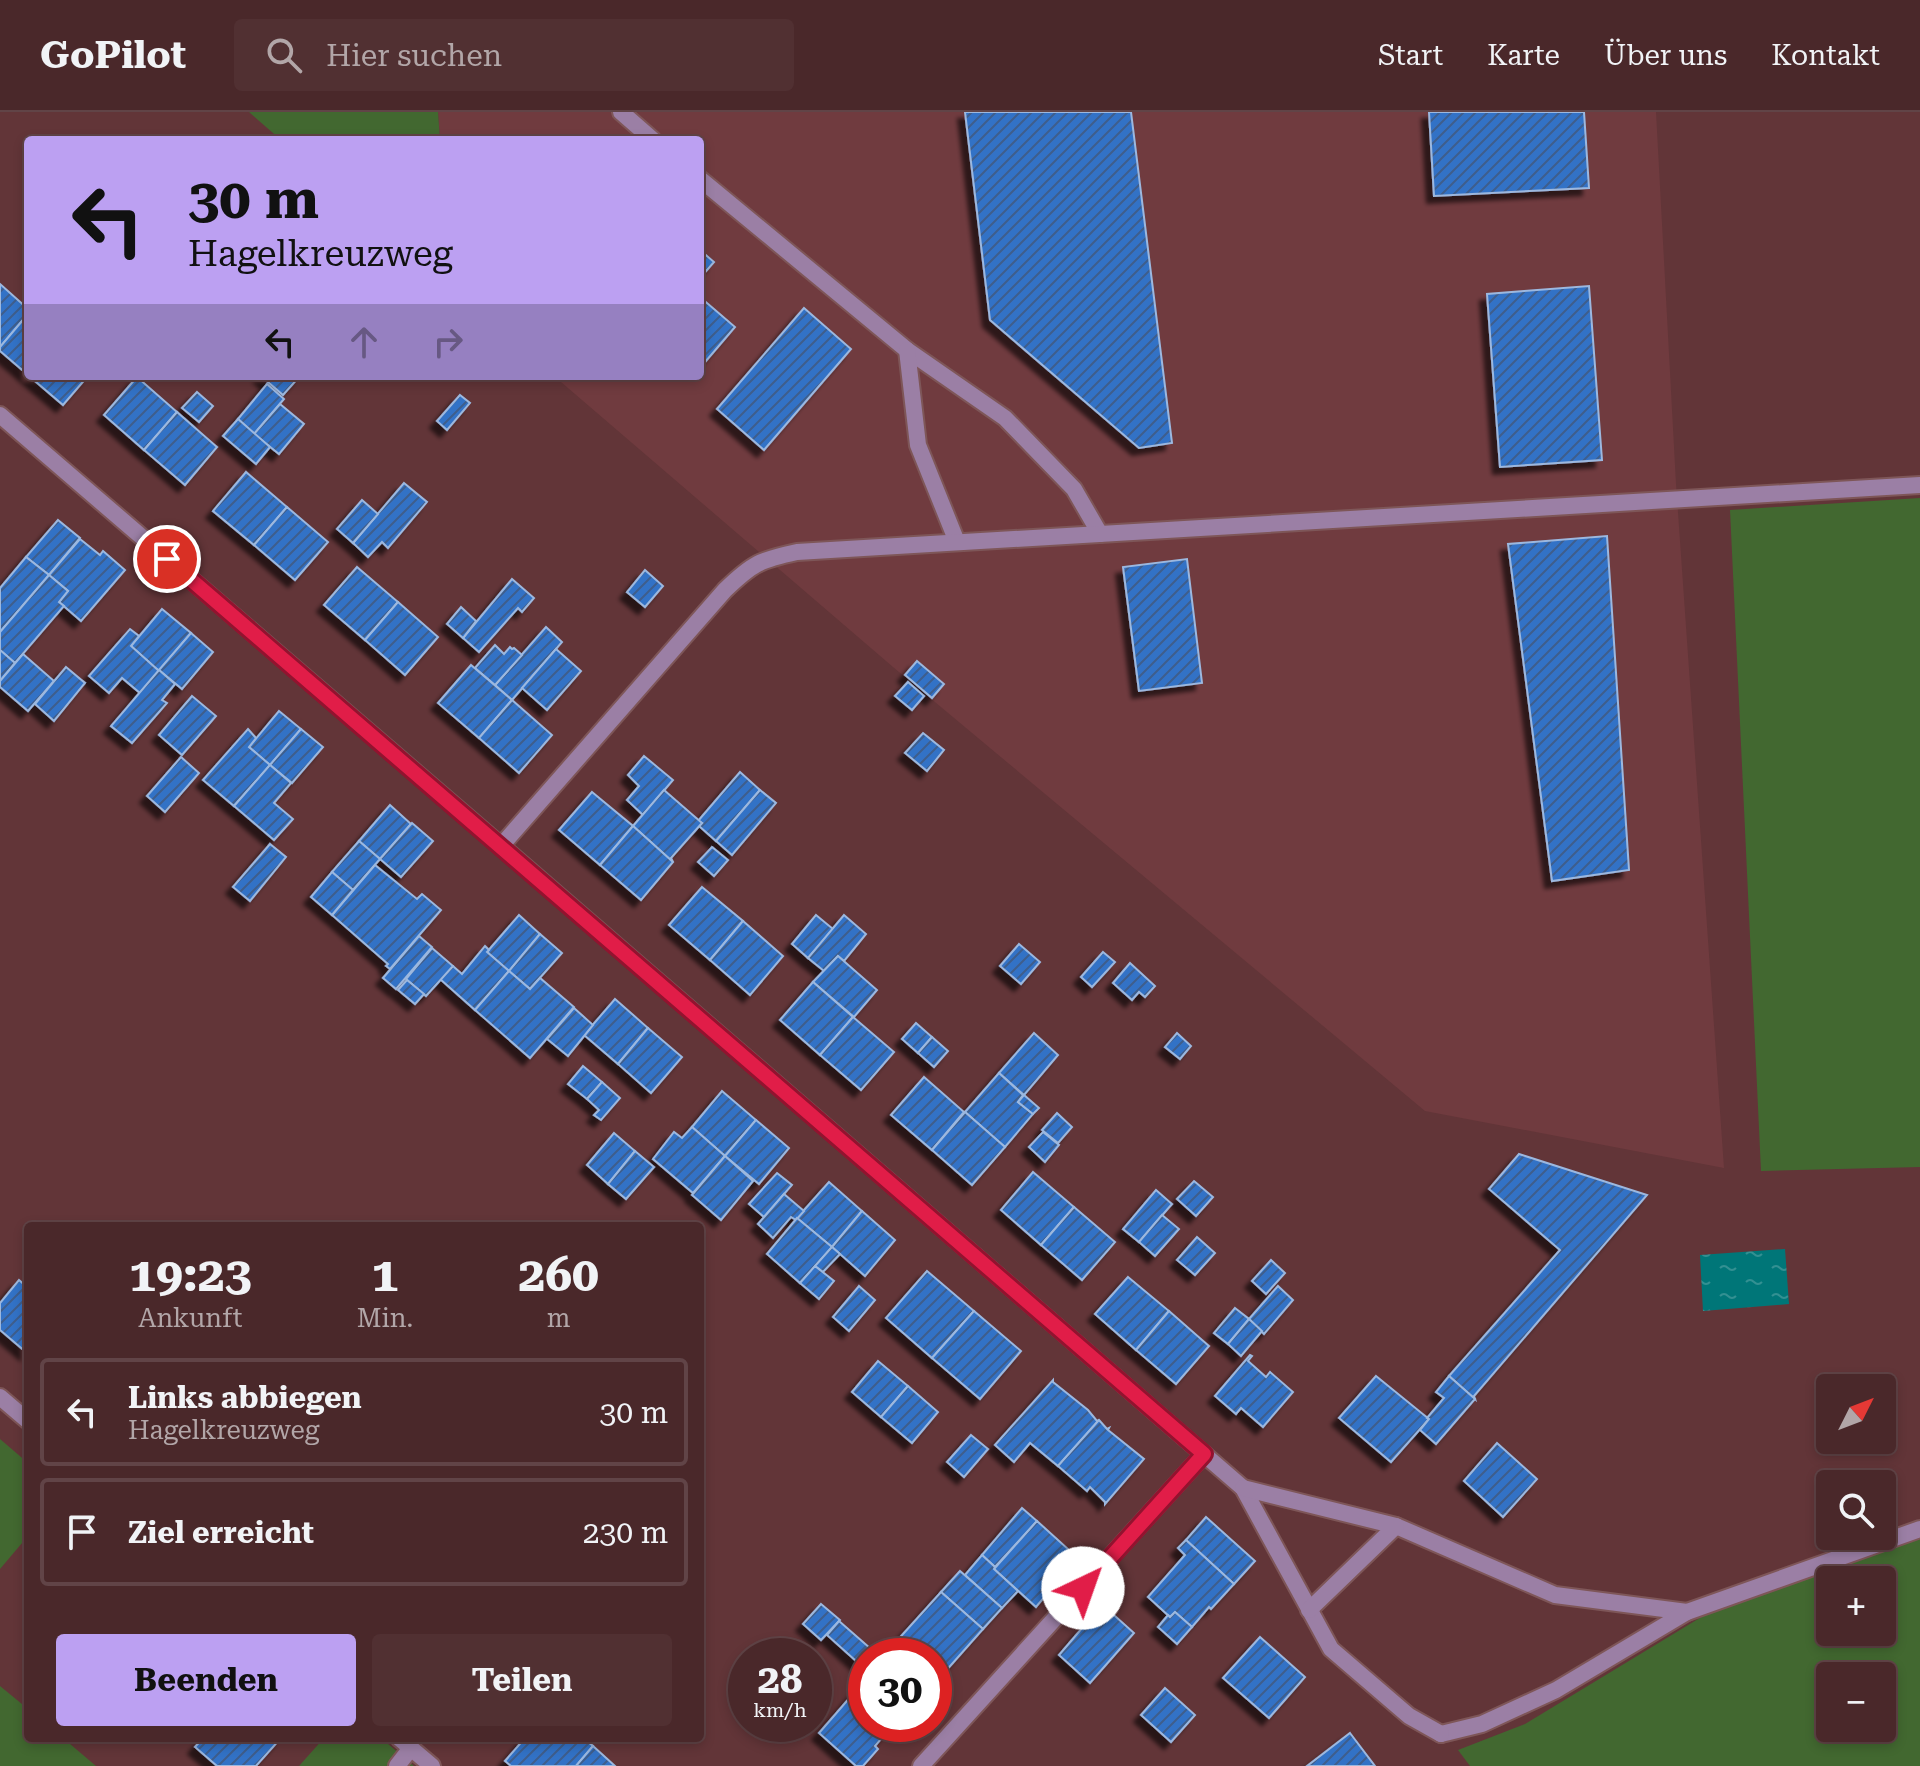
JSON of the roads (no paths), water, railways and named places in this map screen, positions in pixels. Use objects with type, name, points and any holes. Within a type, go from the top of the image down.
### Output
[{"type":"street","points":[[621,112],[648,136]]},
{"type":"street","points":[[704,182],[907,350],[1005,418],[1074,489],[1100,534]]},
{"type":"street","points":[[907,350],[918,445],[957,542]]},
{"type":"street","points":[[0,415],[1243,1488],[1331,1649],[1409,1716],[1441,1734],[1482,1724],[1556,1690],[1687,1612],[1920,1529]]},
{"type":"street","points":[[501,846],[725,590],[746,569],[766,559],[797,552],[1920,485]]},
{"type":"street","points":[[0,1397],[24,1418]]},
{"type":"street","points":[[921,1766],[1204,1454]]},
{"type":"street","points":[[1243,1488],[1396,1526],[1555,1595],[1687,1612]]},
{"type":"street","points":[[1309,1610],[1396,1526]]},
{"type":"street","points":[[397,1766],[405,1743],[432,1766]]},
{"type":"water","points":[[1785,1249],[1789,1304],[1703,1311],[1700,1255]]}]
